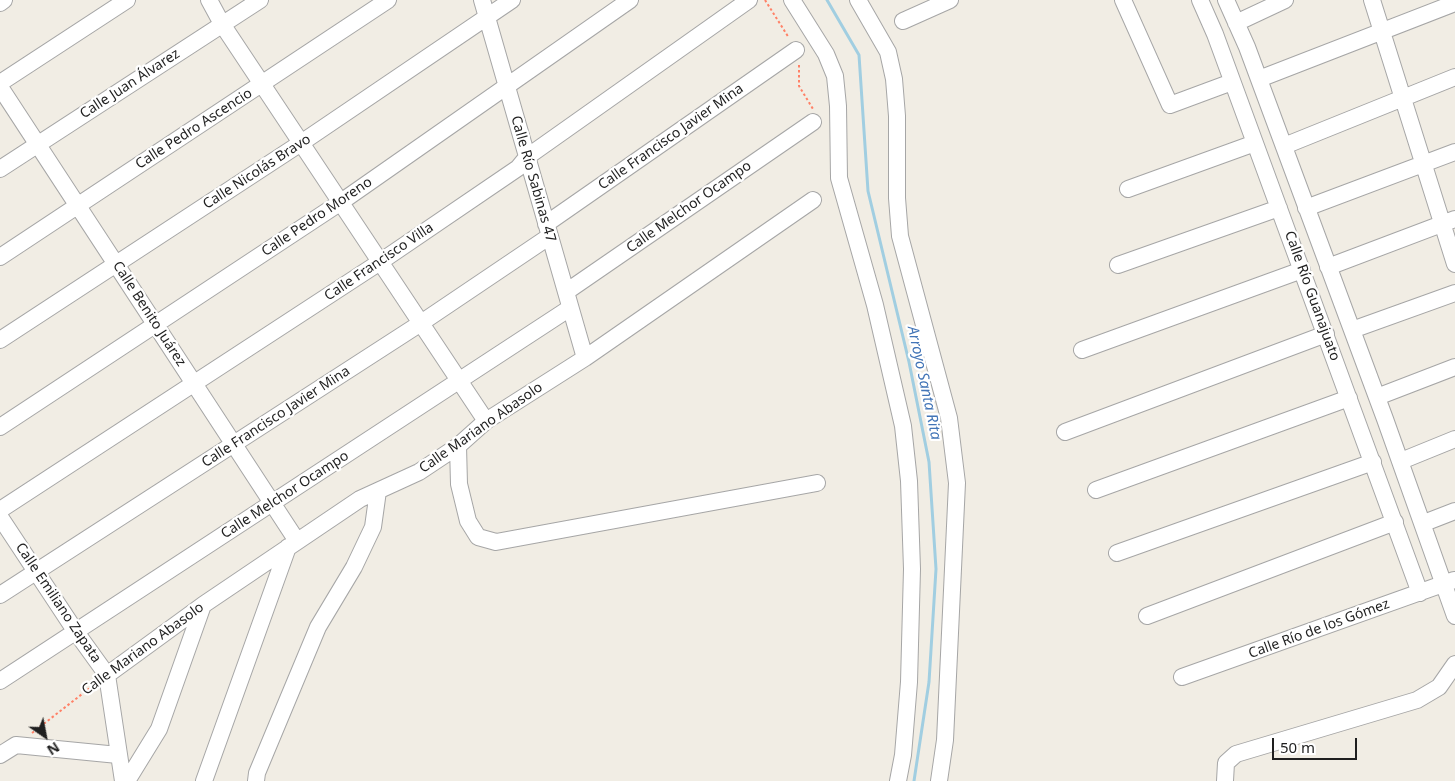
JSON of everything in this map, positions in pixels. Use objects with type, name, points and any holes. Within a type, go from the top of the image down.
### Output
[{"type":"street","points":[[0,3],[4,0]]},
{"type":"street","points":[[0,85],[127,0]]},
{"type":"street","points":[[209,0],[222,24],[486,421]]},
{"type":"street","name":"Calle Juan Álvarez","points":[[0,169],[260,0]]},
{"type":"street","name":"Calle Pedro Ascencio","points":[[0,257],[388,0]]},
{"type":"street","name":"Calle Río Sabinas 47","points":[[482,0],[585,358]]},
{"type":"street","name":"Calle Nicolás Bravo","points":[[0,340],[301,143],[512,0]]},
{"type":"street","name":"Calle Pedro Moreno","points":[[0,427],[341,202],[630,0]]},
{"type":"street","name":"Calle Francisco Villa","points":[[0,510],[380,262],[518,168],[527,157],[749,0]]},
{"type":"street","points":[[792,0],[826,54],[835,76],[838,106],[839,178],[875,305],[903,426],[909,481],[912,569],[908,691],[903,755],[898,781]]},
{"type":"street","points":[[858,0],[888,52],[894,78],[897,116],[897,198],[900,236],[949,418],[958,483],[945,740],[939,781]]},
{"type":"street","points":[[903,21],[950,0]]},
{"type":"street","points":[[1123,0],[1170,105],[1232,82]]},
{"type":"street","name":"Calle Río Guanajuato","points":[[1200,0],[1350,398],[1420,593]]},
{"type":"street","name":"Calle Río Guanajuato","points":[[1226,0],[1284,146],[1400,461],[1450,582],[1455,616]]},
{"type":"street","points":[[1236,23],[1285,0]]},
{"type":"street","points":[[1372,0],[1423,163],[1449,222],[1455,264]]},
{"type":"street","points":[[1258,79],[1455,3]]},
{"type":"street","name":"Calle Francisco Javier Mina","points":[[0,595],[421,323],[796,50]]},
{"type":"street","points":[[1284,146],[1455,76]]},
{"type":"street","name":"Calle Benito Juárez","points":[[0,85],[234,444],[272,504],[293,544]]},
{"type":"street","name":"Calle Melchor Ocampo","points":[[0,681],[460,381],[813,122]]},
{"type":"street","points":[[1128,190],[1255,143]]},
{"type":"street","points":[[1306,208],[1455,152]]},
{"type":"street","points":[[1271,188],[1295,178]]},
{"type":"street","name":"Calle Mariano Abasolo","points":[[107,675],[203,605],[360,499],[419,472],[458,446],[486,421],[585,358],[813,200]]},
{"type":"street","points":[[1118,265],[1279,208]]},
{"type":"street","points":[[1328,267],[1449,222]]},
{"type":"street","points":[[1082,350],[1302,270]]},
{"type":"street","points":[[1352,330],[1454,295]]},
{"type":"street","points":[[1064,432],[1326,334]]},
{"type":"street","points":[[1377,397],[1455,367]]},
{"type":"street","points":[[1096,490],[1350,398]]},
{"type":"street","points":[[1361,429],[1385,420]]},
{"type":"street","points":[[1400,461],[1455,440]]},
{"type":"street","points":[[458,446],[459,484],[468,521],[478,537],[496,542],[817,483]]},
{"type":"street","points":[[1117,553],[1373,462]]},
{"type":"street","points":[[256,781],[257,773],[318,627],[354,568],[373,527],[378,491]]},
{"type":"street","points":[[1424,523],[1455,510]]},
{"type":"street","name":"Calle Emiliano Zapata","points":[[0,517],[76,632],[107,675],[118,755],[125,781]]},
{"type":"street","points":[[1146,616],[1395,522]]},
{"type":"street","points":[[204,781],[293,544]]},
{"type":"street","name":"Calle Río de los Gómez","points":[[1182,677],[1450,582]]},
{"type":"street","points":[[125,781],[159,729],[203,605]]},
{"type":"street","points":[[1225,781],[1226,763],[1236,754],[1417,700],[1439,687],[1455,664]]},
{"type":"street","points":[[0,755],[16,745],[118,755]]},
{"type":"path","name":"Calle Mariano Abasolo","points":[[16,745],[107,675]]},
{"type":"waterway","name":"Arroyo Santa Rita","points":[[827,0],[859,55],[868,191],[909,362],[929,462],[936,569],[929,682],[914,781]]}]
